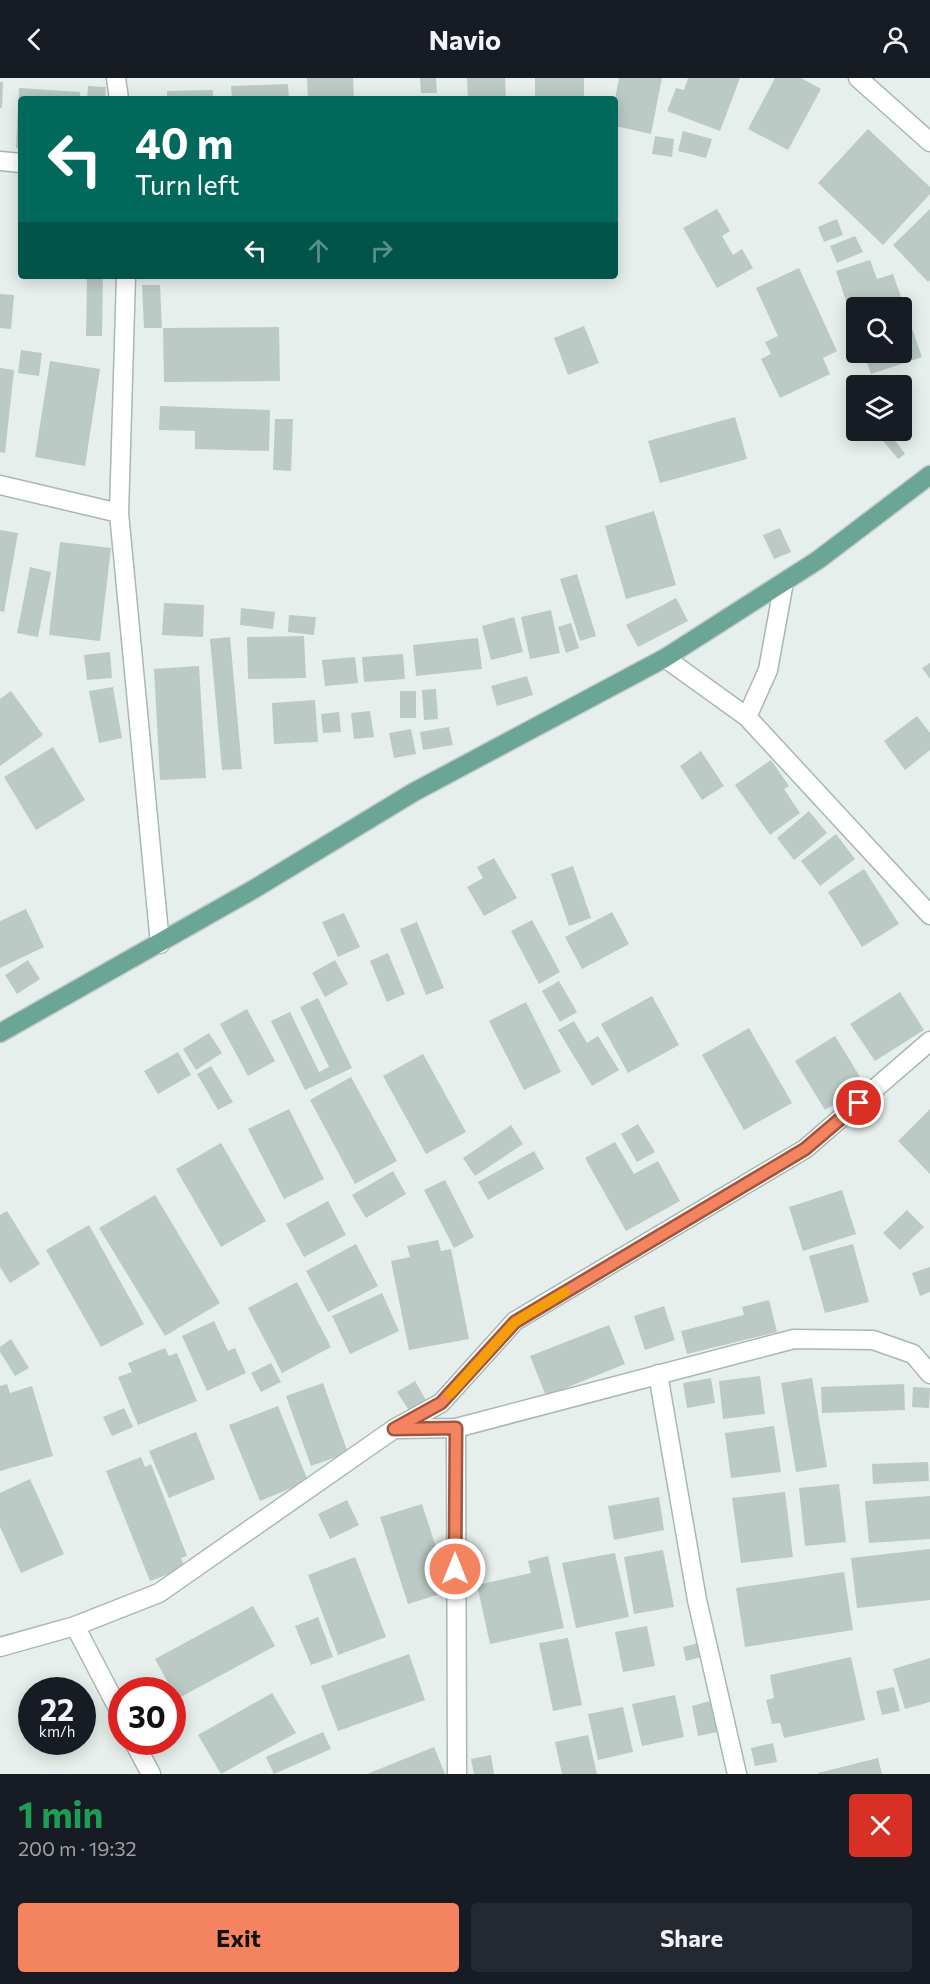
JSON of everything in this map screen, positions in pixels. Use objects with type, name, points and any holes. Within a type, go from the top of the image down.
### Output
[{"type":"main road","points":[[0,1034],[160,944],[414,792],[665,658],[784,582],[930,476]]},
{"type":"street","points":[[116,78],[119,96]]},
{"type":"street","points":[[858,78],[930,142]]},
{"type":"street","points":[[0,161],[18,163]]},
{"type":"street","points":[[126,279],[119,513],[160,944]]},
{"type":"street","points":[[0,485],[119,513]]},
{"type":"street","points":[[747,717],[768,670],[784,582]]},
{"type":"street","points":[[665,658],[747,717],[930,915]]},
{"type":"street","points":[[0,1647],[75,1626],[159,1593],[394,1429],[441,1403],[515,1322],[805,1149],[930,1041]]},
{"type":"street","points":[[394,1429],[456,1428],[794,1340],[873,1340],[913,1354],[930,1374]]},
{"type":"street","points":[[658,1374],[697,1600],[737,1774]]},
{"type":"street","points":[[456,1428],[457,1774]]},
{"type":"street","points":[[75,1626],[108,1689]]},
{"type":"street","points":[[141,1755],[151,1774]]},
{"type":"building","points":[[307,78],[353,78],[354,96],[308,96]]},
{"type":"building","points":[[420,78],[436,78],[437,93],[421,93]]},
{"type":"building","points":[[467,78],[505,78],[506,96],[468,96]]},
{"type":"building","points":[[535,78],[584,78],[584,96],[535,96]]},
{"type":"building","points":[[619,78],[662,78],[651,134],[618,127],[618,96],[616,96]]},
{"type":"building","points":[[688,78],[740,78],[720,131],[667,111],[676,88],[684,90]]},
{"type":"building","points":[[775,78],[801,78],[821,89],[788,150],[748,129]]},
{"type":"building","points":[[0,82],[3,82],[2,108],[0,108]]},
{"type":"building","points":[[288,84],[289,96],[232,96],[231,86]]},
{"type":"building","points":[[88,86],[106,87],[105,96],[87,96]]},
{"type":"building","points":[[19,88],[80,92],[80,96],[19,96]]},
{"type":"building","points":[[213,90],[213,96],[167,96],[167,91]]},
{"type":"building","points":[[18,108],[18,148],[16,148]]},
{"type":"building","points":[[868,129],[930,187],[930,194],[883,245],[818,183]]},
{"type":"building","points":[[683,131],[712,139],[706,158],[678,151]]},
{"type":"building","points":[[655,136],[674,139],[672,157],[652,154]]},
{"type":"building","points":[[717,209],[730,231],[722,236],[733,255],[742,249],[753,268],[717,288],[683,228]]},
{"type":"building","points":[[930,209],[930,280],[928,282],[893,245]]},
{"type":"building","points":[[837,219],[843,235],[824,242],[818,227]]},
{"type":"building","points":[[855,236],[863,252],[837,263],[830,246]]},
{"type":"building","points":[[870,260],[877,279],[893,274],[901,297],[846,297],[846,301],[836,271]]},
{"type":"building","points":[[799,268],[837,351],[823,358],[830,374],[780,398],[761,359],[771,354],[765,342],[778,336],[756,288]]},
{"type":"building","points":[[87,279],[103,279],[102,336],[86,336]]},
{"type":"building","points":[[142,285],[160,285],[162,328],[144,328]]},
{"type":"building","points":[[0,294],[14,295],[11,329],[0,328]]},
{"type":"building","points":[[584,326],[599,363],[568,375],[554,338]]},
{"type":"building","points":[[279,327],[280,381],[164,382],[163,328]]},
{"type":"building","points":[[912,328],[922,357],[912,360]]},
{"type":"building","points":[[21,350],[42,353],[39,376],[18,373]]},
{"type":"building","points":[[50,361],[100,369],[85,466],[35,457]]},
{"type":"building","points":[[867,363],[904,363],[871,374]]},
{"type":"building","points":[[0,368],[14,370],[5,453],[0,452]]},
{"type":"building","points":[[160,406],[270,410],[269,451],[195,449],[195,431],[159,430]]},
{"type":"building","points":[[735,417],[747,459],[660,483],[648,441]]},
{"type":"building","points":[[275,419],[293,419],[291,471],[273,470]]},
{"type":"building","points":[[883,441],[895,441],[905,454],[898,459]]},
{"type":"building","points":[[654,511],[676,585],[626,599],[605,526]]},
{"type":"building","points":[[780,528],[791,552],[774,559],[763,535]]},
{"type":"building","points":[[0,530],[18,533],[4,612],[0,611]]},
{"type":"building","points":[[60,542],[111,548],[100,641],[49,635]]},
{"type":"building","points":[[30,567],[51,572],[38,637],[17,633]]},
{"type":"building","points":[[577,574],[596,636],[580,641],[560,579]]},
{"type":"building","points":[[676,598],[688,621],[638,647],[626,625]]},
{"type":"building","points":[[164,603],[204,605],[203,637],[162,635]]},
{"type":"building","points":[[241,608],[275,612],[273,629],[240,625]]},
{"type":"building","points":[[551,610],[560,653],[530,659],[521,617]]},
{"type":"building","points":[[289,615],[316,617],[314,635],[288,632]]},
{"type":"building","points":[[514,617],[523,652],[491,660],[482,626]]},
{"type":"building","points":[[571,623],[579,648],[566,653],[558,627]]},
{"type":"building","points":[[304,636],[306,678],[248,679],[247,637]]},
{"type":"building","points":[[230,637],[242,769],[222,770],[210,639]]},
{"type":"building","points":[[478,638],[482,669],[416,676],[413,645]]},
{"type":"building","points":[[110,652],[112,678],[87,680],[84,655]]},
{"type":"building","points":[[403,654],[405,679],[364,682],[362,657]]},
{"type":"building","points":[[355,657],[358,683],[325,686],[322,660]]},
{"type":"building","points":[[930,663],[930,679],[922,668]]},
{"type":"building","points":[[199,666],[206,778],[160,780],[154,669]]},
{"type":"building","points":[[527,676],[533,695],[497,706],[491,686]]},
{"type":"building","points":[[113,687],[122,738],[99,743],[89,691]]},
{"type":"building","points":[[436,689],[438,719],[424,720],[422,690]]},
{"type":"building","points":[[11,691],[43,735],[0,766],[0,699]]},
{"type":"building","points":[[400,691],[416,691],[416,718],[400,718]]},
{"type":"building","points":[[315,700],[318,742],[274,744],[272,703]]},
{"type":"building","points":[[370,711],[374,737],[354,739],[351,713]]},
{"type":"building","points":[[339,712],[341,732],[323,733],[321,714]]},
{"type":"building","points":[[917,716],[930,733],[930,750],[905,770],[884,741]]},
{"type":"building","points":[[449,727],[453,745],[423,750],[420,732]]},
{"type":"building","points":[[411,729],[416,754],[394,758],[389,733]]},
{"type":"building","points":[[53,747],[85,800],[36,830],[4,777]]},
{"type":"building","points":[[701,751],[724,786],[702,800],[680,766]]},
{"type":"building","points":[[771,760],[789,786],[784,789],[800,813],[770,835],[735,785]]},
{"type":"building","points":[[809,811],[827,833],[794,860],[777,838]]},
{"type":"building","points":[[836,834],[855,859],[820,886],[801,861]]},
{"type":"building","points":[[494,858],[517,898],[484,916],[467,887],[483,878],[477,867]]},
{"type":"building","points":[[573,866],[591,918],[569,926],[551,874]]},
{"type":"building","points":[[864,869],[899,924],[862,947],[828,892]]},
{"type":"building","points":[[26,909],[44,947],[0,968],[0,921]]},
{"type":"building","points":[[612,912],[629,944],[582,969],[565,937]]},
{"type":"building","points":[[344,913],[360,947],[338,957],[322,922]]},
{"type":"building","points":[[532,920],[560,972],[539,984],[511,931]]},
{"type":"building","points":[[417,922],[444,988],[426,995],[400,929]]},
{"type":"building","points":[[388,953],[405,994],[387,1002],[370,961]]},
{"type":"building","points":[[28,960],[40,979],[17,994],[5,975]]},
{"type":"building","points":[[335,960],[348,984],[325,997],[312,973]]},
{"type":"building","points":[[559,981],[577,1012],[560,1022],[542,991]]},
{"type":"building","points":[[900,992],[924,1030],[875,1061],[850,1024]]},
{"type":"building","points":[[652,996],[679,1045],[628,1073],[601,1024]]},
{"type":"building","points":[[318,998],[352,1068],[305,1090],[271,1021],[290,1012],[319,1072],[329,1067],[300,1007]]},
{"type":"building","points":[[526,1002],[561,1072],[524,1090],[489,1021]]},
{"type":"building","points":[[247,1009],[275,1061],[248,1076],[220,1024]]},
{"type":"building","points":[[574,1021],[587,1043],[598,1036],[619,1070],[592,1086],[558,1030]]},
{"type":"building","points":[[749,1028],[792,1103],[744,1130],[702,1055]]},
{"type":"building","points":[[209,1033],[222,1053],[196,1070],[183,1049]]},
{"type":"building","points":[[835,1036],[865,1085],[825,1110],[795,1061]]},
{"type":"building","points":[[178,1052],[191,1075],[158,1094],[144,1071]]},
{"type":"building","points":[[423,1054],[466,1132],[426,1154],[383,1076]]},
{"type":"building","points":[[211,1066],[233,1102],[218,1110],[197,1074]]},
{"type":"building","points":[[351,1077],[397,1161],[355,1184],[310,1100]]},
{"type":"building","points":[[289,1109],[324,1179],[284,1199],[248,1129]]},
{"type":"building","points":[[930,1109],[930,1174],[898,1141]]},
{"type":"building","points":[[638,1124],[655,1152],[637,1162],[621,1134]]},
{"type":"building","points":[[511,1125],[523,1144],[475,1176],[463,1158]]},
{"type":"building","points":[[615,1142],[634,1174],[658,1161],[680,1201],[626,1231],[585,1158]]},
{"type":"building","points":[[221,1143],[266,1221],[221,1247],[176,1169]]},
{"type":"building","points":[[534,1151],[544,1169],[488,1200],[478,1182]]},
{"type":"building","points":[[393,1171],[406,1194],[366,1218],[352,1195]]},
{"type":"building","points":[[445,1180],[474,1237],[454,1248],[424,1190]]},
{"type":"building","points":[[842,1190],[856,1234],[803,1251],[789,1207]]},
{"type":"building","points":[[155,1195],[220,1303],[165,1336],[99,1228]]},
{"type":"building","points":[[328,1201],[346,1235],[304,1257],[286,1224]]},
{"type":"building","points":[[907,1210],[924,1227],[900,1250],[883,1233]]},
{"type":"building","points":[[7,1211],[40,1264],[10,1283],[0,1267],[0,1215]]},
{"type":"building","points":[[89,1225],[144,1324],[101,1347],[46,1250]]},
{"type":"building","points":[[438,1240],[441,1251],[451,1249],[469,1339],[409,1350],[391,1261],[410,1257],[407,1246]]},
{"type":"building","points":[[356,1244],[378,1286],[328,1312],[306,1271]]},
{"type":"building","points":[[853,1244],[869,1302],[825,1313],[809,1256]]},
{"type":"building","points":[[930,1267],[930,1292],[920,1296],[912,1273]]},
{"type":"building","points":[[297,1282],[331,1347],[282,1373],[248,1308]]},
{"type":"building","points":[[382,1293],[399,1331],[350,1354],[332,1316]]},
{"type":"building","points":[[769,1300],[777,1332],[687,1354],[681,1331],[744,1315],[742,1307]]},
{"type":"building","points":[[664,1306],[675,1340],[645,1350],[634,1316]]},
{"type":"building","points":[[214,1321],[228,1351],[235,1348],[246,1373],[207,1391],[182,1336]]},
{"type":"building","points":[[609,1325],[625,1364],[546,1396],[530,1356]]},
{"type":"building","points":[[11,1339],[29,1368],[15,1376],[0,1352],[0,1347]]},
{"type":"building","points":[[165,1348],[169,1356],[177,1353],[197,1401],[138,1425],[118,1377],[132,1372],[128,1363]]},
{"type":"building","points":[[271,1363],[281,1382],[261,1392],[251,1373]]},
{"type":"building","points":[[760,1376],[765,1414],[723,1419],[719,1381]]},
{"type":"building","points":[[711,1378],[715,1403],[687,1408],[683,1383]]},
{"type":"building","points":[[812,1378],[827,1467],[796,1472],[781,1383]]},
{"type":"building","points":[[415,1381],[427,1402],[410,1412],[397,1392]]},
{"type":"building","points":[[323,1383],[348,1453],[311,1466],[286,1396]]},
{"type":"building","points":[[7,1384],[10,1393],[32,1386],[53,1456],[0,1471],[0,1386]]},
{"type":"building","points":[[904,1384],[905,1410],[822,1413],[821,1387]]},
{"type":"building","points":[[913,1387],[930,1388],[929,1408],[912,1407]]},
{"type":"building","points":[[278,1406],[308,1481],[260,1501],[229,1425]]},
{"type":"building","points":[[124,1408],[133,1427],[112,1436],[103,1417]]},
{"type":"building","points":[[774,1426],[781,1472],[731,1478],[725,1433]]},
{"type":"building","points":[[196,1432],[215,1479],[169,1498],[149,1451]]},
{"type":"building","points":[[141,1457],[145,1467],[151,1464],[187,1556],[181,1558],[185,1568],[150,1581],[106,1471]]},
{"type":"building","points":[[928,1462],[929,1481],[873,1484],[872,1464]]},
{"type":"building","points":[[30,1479],[64,1554],[21,1573],[0,1527],[0,1493]]},
{"type":"building","points":[[839,1484],[846,1542],[805,1546],[799,1488]]},
{"type":"building","points":[[785,1492],[793,1557],[741,1563],[732,1498]]},
{"type":"building","points":[[930,1496],[930,1539],[869,1543],[865,1501]]},
{"type":"building","points":[[659,1497],[664,1530],[614,1540],[608,1506]]},
{"type":"building","points":[[347,1500],[359,1525],[330,1539],[318,1514]]},
{"type":"building","points":[[422,1504],[450,1591],[408,1604],[380,1517]]},
{"type":"building","points":[[930,1549],[930,1600],[857,1608],[851,1558]]},
{"type":"building","points":[[663,1550],[674,1607],[634,1614],[624,1557]]},
{"type":"building","points":[[615,1553],[629,1617],[576,1628],[562,1563]]},
{"type":"building","points":[[548,1556],[564,1628],[490,1644],[477,1585],[531,1573],[528,1561]]},
{"type":"building","points":[[355,1557],[386,1637],[338,1655],[308,1575]]},
{"type":"building","points":[[844,1572],[853,1630],[745,1647],[736,1588]]},
{"type":"building","points":[[253,1606],[275,1646],[186,1694],[186,1677],[165,1677],[155,1659]]},
{"type":"building","points":[[318,1617],[333,1657],[311,1665],[295,1626]]},
{"type":"building","points":[[647,1626],[655,1666],[623,1672],[615,1632]]},
{"type":"building","points":[[568,1638],[582,1705],[553,1711],[539,1643]]},
{"type":"building","points":[[698,1643],[701,1657],[686,1661],[683,1647]]},
{"type":"building","points":[[409,1654],[425,1700],[338,1731],[321,1686]]},
{"type":"building","points":[[851,1657],[865,1720],[784,1738],[780,1723],[772,1724],[766,1700],[774,1698],[770,1675]]},
{"type":"building","points":[[930,1658],[930,1702],[905,1709],[893,1669]]},
{"type":"building","points":[[894,1687],[900,1711],[882,1715],[876,1691]]},
{"type":"building","points":[[272,1693],[296,1733],[221,1774],[198,1735]]},
{"type":"building","points":[[675,1695],[684,1737],[642,1746],[632,1704]]},
{"type":"building","points":[[710,1701],[717,1732],[698,1736],[692,1706]]},
{"type":"building","points":[[623,1707],[633,1752],[598,1760],[588,1714]]},
{"type":"building","points":[[323,1732],[331,1749],[274,1774],[266,1757]]},
{"type":"building","points":[[588,1735],[597,1774],[562,1774],[555,1742]]},
{"type":"building","points":[[773,1743],[777,1762],[755,1766],[751,1748]]},
{"type":"building","points":[[434,1747],[445,1774],[367,1774]]},
{"type":"building","points":[[491,1755],[494,1774],[474,1774],[471,1759]]},
{"type":"building","points":[[878,1758],[882,1774],[818,1774],[818,1773]]},
{"type":"slow traffic","points":[[450,1394],[515,1322],[565,1292]]},
{"type":"route","points":[[455,1569],[456,1428],[394,1429],[441,1403],[515,1322],[805,1149],[859,1103]]}]
